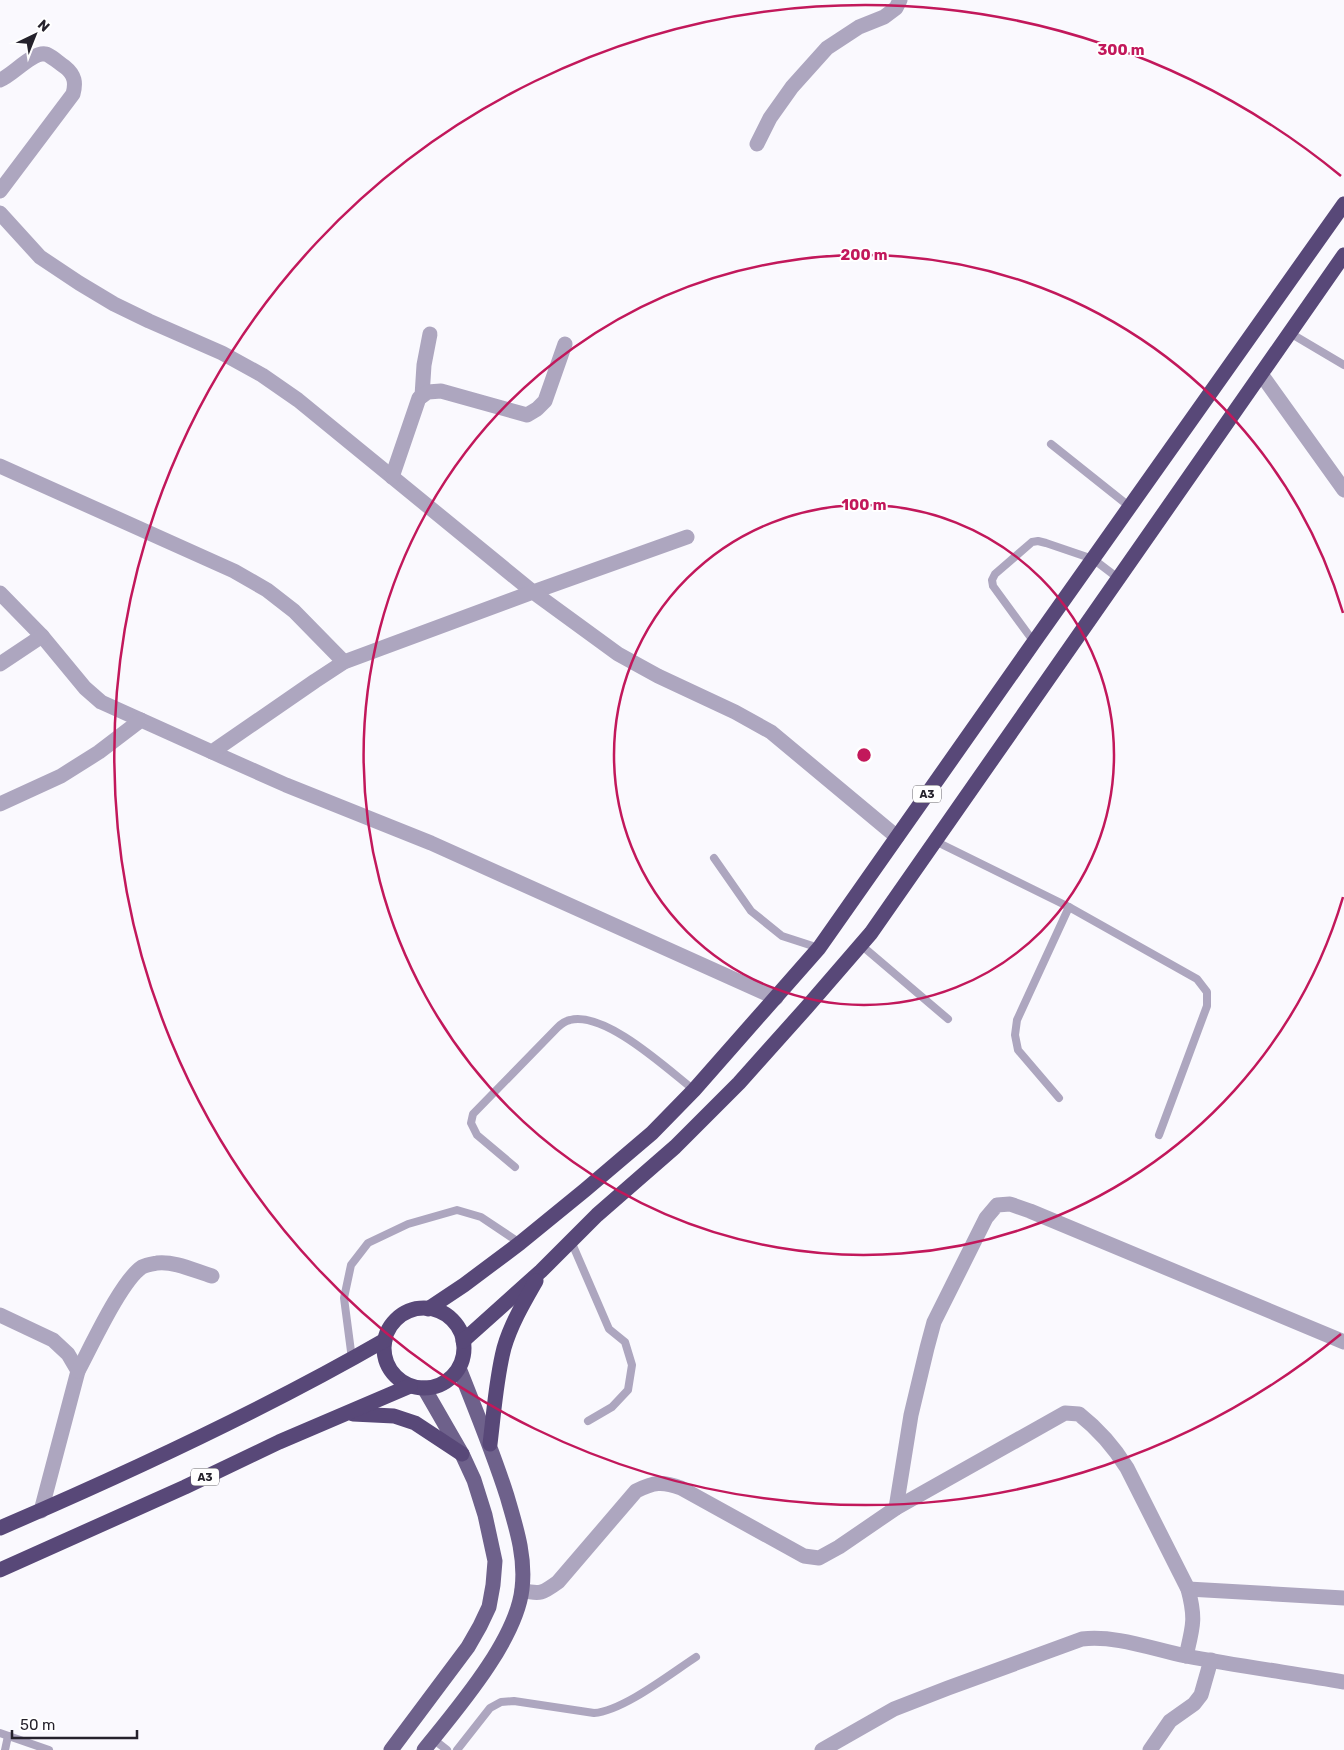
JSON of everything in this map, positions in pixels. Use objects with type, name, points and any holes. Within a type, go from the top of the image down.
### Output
[{"type":"highway","name":"A3","points":[[428,1309],[520,1243],[644,1139],[694,1090],[820,948],[897,836],[1344,204]]},
{"type":"highway","name":"A3","points":[[464,1341],[541,1271],[597,1215],[675,1147],[740,1083],[861,945],[1344,255]]},
{"type":"highway","points":[[490,1444],[497,1380],[505,1346],[520,1311],[541,1271]]},
{"type":"highway","points":[[418,1309],[428,1309],[437,1310],[449,1317],[458,1328],[464,1341],[464,1355],[459,1368],[450,1379],[438,1386],[417,1387],[398,1378],[389,1368],[384,1354],[385,1340],[390,1327],[402,1315],[418,1309]]},
{"type":"highway","points":[[0,1528],[41,1511],[189,1442],[352,1359],[385,1340]]},
{"type":"highway","name":"A3","points":[[0,1570],[185,1487],[279,1442],[346,1413],[417,1387]]},
{"type":"highway","points":[[346,1413],[394,1416],[415,1423],[462,1454]]},
{"type":"main road","points":[[429,1744],[488,1666],[505,1639],[515,1615],[522,1590],[524,1567],[519,1536],[490,1444],[459,1368]]},
{"type":"main road","points":[[391,1750],[468,1647],[480,1626],[489,1607],[495,1561],[485,1515],[474,1480],[462,1454],[417,1387]]},
{"type":"street","points":[[757,144],[770,118],[792,86],[827,48],[858,27],[884,17],[896,8],[900,0]]},
{"type":"street","points":[[0,80],[13,73],[34,55],[43,53],[70,72],[76,84],[73,94],[0,191]]},
{"type":"street","points":[[0,213],[40,257],[114,304],[222,353],[262,375],[298,400],[533,592],[618,654],[771,732],[897,836]]},
{"type":"street","points":[[422,396],[424,365],[430,334]]},
{"type":"street","points":[[392,477],[419,398],[428,392],[441,391],[527,415],[538,409],[545,401],[566,344]]},
{"type":"street","points":[[1261,374],[1344,490]]},
{"type":"street","points":[[0,466],[243,576],[267,590],[294,611],[344,662]]},
{"type":"street","points":[[212,752],[344,662],[687,537]]},
{"type":"street","points":[[0,593],[42,636],[85,688],[101,702],[286,785],[431,843],[776,998]]},
{"type":"street","points":[[0,664],[42,636]]},
{"type":"street","points":[[0,804],[61,776],[99,752],[141,720]]},
{"type":"street","points":[[896,1508],[911,1415],[934,1322],[986,1218],[998,1205],[1010,1204],[1030,1211],[1344,1342]]},
{"type":"street","points":[[41,1511],[78,1371],[121,1292],[135,1273],[144,1266],[158,1263],[178,1265],[212,1276]]},
{"type":"street","points":[[0,1315],[53,1340],[68,1354],[78,1371]]},
{"type":"street","points":[[522,1590],[537,1594],[546,1591],[558,1582],[636,1491],[650,1484],[667,1483],[681,1488],[804,1556],[818,1558],[839,1547],[896,1508],[1064,1413],[1078,1414],[1103,1436],[1117,1452],[1127,1468],[1188,1589],[1193,1607],[1194,1623],[1186,1656]]},
{"type":"street","points":[[1188,1589],[1344,1598]]},
{"type":"street","points":[[822,1750],[894,1710],[948,1688],[1082,1639],[1115,1640],[1186,1656],[1344,1682]]},
{"type":"street","points":[[1150,1750],[1170,1721],[1194,1704],[1201,1695],[1211,1660]]},
{"type":"lane","points":[[1290,333],[1344,364]]},
{"type":"lane","points":[[1051,444],[1130,507]]},
{"type":"lane","points":[[1034,642],[993,586],[992,580],[995,574],[1032,542],[1038,541],[1093,559],[1118,578]]},
{"type":"lane","points":[[935,841],[1069,908],[1197,979],[1207,992],[1207,1006],[1159,1134]]},
{"type":"lane","points":[[714,858],[751,911],[782,936],[820,948]]},
{"type":"lane","points":[[1059,1098],[1018,1050],[1015,1035],[1016,1020],[1069,908]]},
{"type":"lane","points":[[861,945],[948,1019]]},
{"type":"lane","points":[[515,1167],[477,1135],[471,1123],[474,1114],[557,1028],[568,1020],[584,1019],[599,1022],[616,1030],[694,1090]]},
{"type":"lane","points":[[352,1359],[344,1298],[351,1265],[368,1243],[408,1224],[457,1210],[481,1216],[520,1243]]},
{"type":"lane","points":[[572,1241],[609,1329],[625,1342],[632,1365],[628,1390],[612,1408],[588,1421]]},
{"type":"lane","points":[[457,1750],[490,1708],[501,1702],[514,1701],[594,1713],[605,1712],[619,1707],[696,1657]]},
{"type":"lane","points":[[0,1733],[49,1750]]},
{"type":"lane","points":[[5,1750],[8,1736]]},
{"type":"lane","points":[[429,1744],[447,1750]]}]
